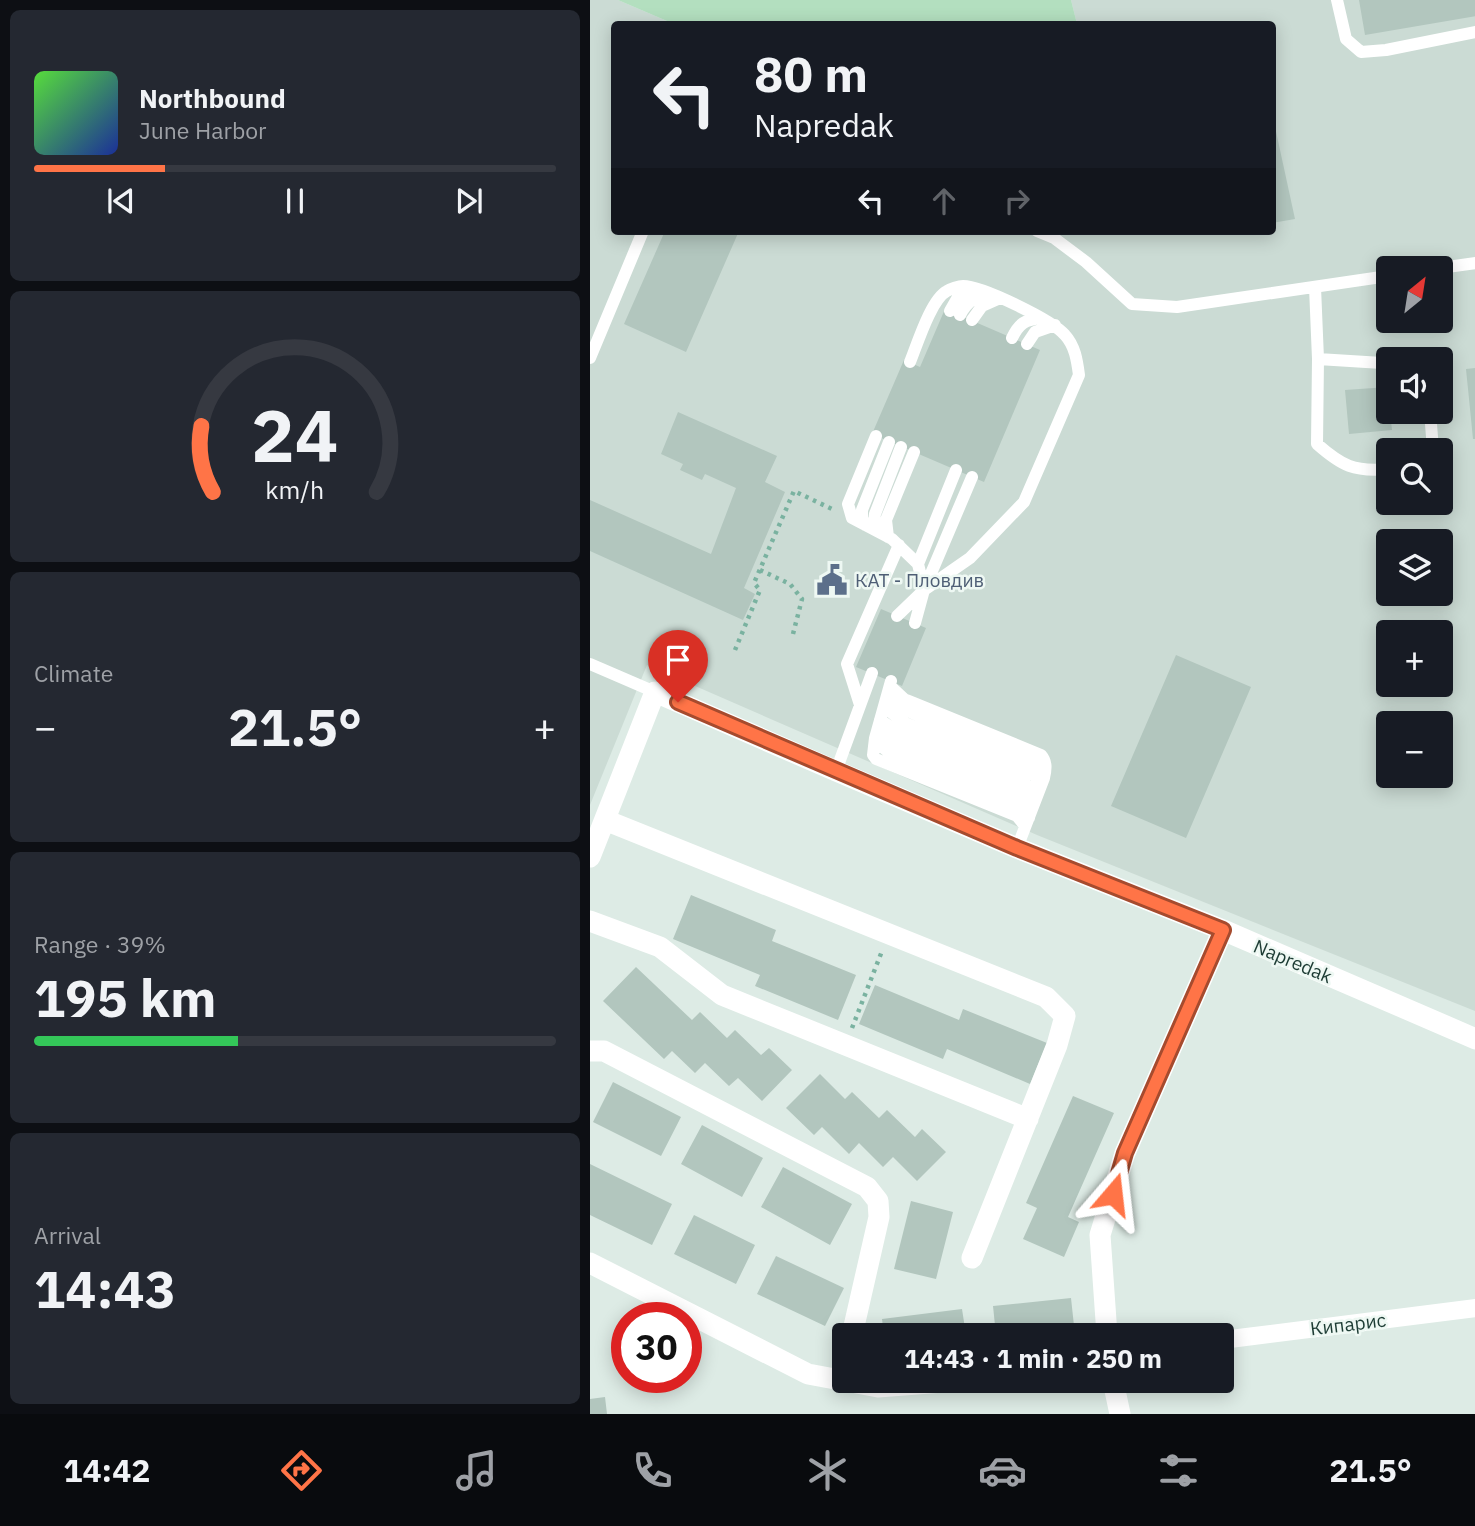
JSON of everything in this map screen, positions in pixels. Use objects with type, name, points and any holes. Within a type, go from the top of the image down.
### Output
[{"type":"street","name":"Napredak","points":[[655,692],[836,772],[1223,930],[1475,1040]]},
{"type":"street","points":[[590,857],[597,816],[655,692]]},
{"type":"street","points":[[597,816],[1046,997],[1065,1017],[1057,1045],[972,1258]]},
{"type":"street","points":[[590,921],[660,947],[722,995],[1028,1119]]},
{"type":"street","points":[[1106,1323],[1100,1235],[1125,1153],[1223,930]]},
{"type":"street","points":[[590,1051],[604,1051],[867,1187],[878,1200],[879,1217],[855,1323]]},
{"type":"street","points":[[590,1263],[808,1374],[832,1375]]},
{"type":"street","name":"Кипарис","points":[[1234,1338],[1475,1308]]},
{"type":"street","points":[[1116,1393],[1120,1414]]},
{"type":"lane","points":[[1337,0],[1346,39],[1361,52],[1386,50],[1475,32]]},
{"type":"lane","points":[[590,358],[641,235]]},
{"type":"lane","points":[[1046,235],[1086,262],[1132,304],[1177,307],[1376,278]]},
{"type":"lane","points":[[1453,266],[1475,263]]},
{"type":"lane","points":[[897,615],[924,590],[970,558],[1024,502],[1079,375],[1077,355],[1067,336],[1055,325],[995,296],[962,286],[945,292],[935,303],[910,362]]},
{"type":"lane","points":[[1315,287],[1319,359],[1317,444],[1338,462],[1367,471],[1376,470]]},
{"type":"lane","points":[[976,290],[958,297],[961,316],[964,307],[972,300],[981,295],[995,296]]},
{"type":"lane","points":[[1012,338],[1021,323],[1041,318]]},
{"type":"lane","points":[[1026,344],[1035,332],[1055,325]]},
{"type":"lane","points":[[1319,359],[1376,363]]},
{"type":"lane","points":[[876,436],[848,504],[852,518],[889,538]]},
{"type":"lane","points":[[865,525],[862,510],[895,444],[874,521],[918,564]]},
{"type":"lane","points":[[860,705],[847,664],[889,538],[886,520],[914,452]]},
{"type":"lane","points":[[924,590],[918,564],[956,470]]},
{"type":"lane","points":[[915,623],[924,590],[972,477]]},
{"type":"lane","points":[[590,664],[655,692]]},
{"type":"lane","points":[[836,772],[872,673]]},
{"type":"lane","points":[[884,708],[904,699],[1040,755],[1044,759],[1046,767],[1017,848]]},
{"type":"lane","points":[[884,708],[873,755],[876,759],[1017,816],[1035,802]]},
{"type":"lane","points":[[884,708],[895,743],[1035,802]]},
{"type":"lane","points":[[884,708],[905,723],[1035,776],[1035,802]]},
{"type":"path","points":[[735,650],[760,590],[754,583],[794,491],[852,518]]},
{"type":"path","points":[[760,570],[790,584],[802,599],[793,634]]},
{"type":"path","points":[[845,1045],[889,933]]},
{"type":"shaded area","points":[[590,0],[618,0],[667,21],[611,21],[611,235],[1276,235],[1276,21],[1076,21],[1071,0],[1475,0],[1475,1011],[1037,835],[647,665],[590,805]]},
{"type":"green space","points":[[618,0],[1071,0],[1076,21],[667,21]]},
{"type":"building","points":[[1359,0],[1476,0],[1476,16],[1365,35]]},
{"type":"building","points":[[1276,131],[1295,219],[1276,222]]},
{"type":"building","points":[[663,235],[737,235],[686,352],[624,324]]},
{"type":"building","points":[[945,309],[1040,350],[984,482],[872,434],[904,360],[920,367]]},
{"type":"building","points":[[1476,368],[1476,439],[1473,439],[1466,369]]},
{"type":"building","points":[[1376,388],[1376,424],[1391,424],[1392,430],[1349,434],[1345,390]]},
{"type":"building","points":[[678,412],[777,456],[765,482],[785,492],[744,588],[755,594],[743,620],[590,551],[590,500],[711,554],[736,488],[705,474],[702,480],[680,470],[683,464],[661,454]]},
{"type":"building","points":[[881,609],[926,628],[902,686],[856,667]]},
{"type":"building","points":[[1176,655],[1251,687],[1186,838],[1111,806]]},
{"type":"building","points":[[691,895],[776,930],[772,941],[856,975],[838,1020],[755,986],[760,975],[673,939]]},
{"type":"building","points":[[636,967],[692,1020],[700,1012],[727,1038],[735,1030],[761,1055],[769,1048],[792,1070],[762,1101],[738,1078],[729,1086],[705,1063],[695,1073],[672,1051],[664,1059],[603,1001]]},
{"type":"building","points":[[875,985],[959,1020],[963,1009],[1047,1043],[1030,1084],[947,1049],[943,1059],[859,1024]]},
{"type":"building","points":[[820,1074],[845,1099],[852,1092],[879,1118],[887,1110],[915,1137],[922,1129],[946,1152],[917,1181],[893,1157],[883,1167],[859,1143],[849,1154],[822,1127],[814,1135],[786,1108]]},
{"type":"building","points":[[613,1082],[681,1117],[661,1156],[593,1122]]},
{"type":"building","points":[[1073,1096],[1114,1113],[1068,1217],[1079,1222],[1064,1257],[1023,1239],[1037,1208],[1026,1203]]},
{"type":"building","points":[[702,1125],[763,1158],[742,1197],[681,1164]]},
{"type":"building","points":[[590,1164],[672,1204],[652,1245],[590,1215]]},
{"type":"building","points":[[783,1167],[852,1204],[830,1245],[761,1207]]},
{"type":"building","points":[[911,1201],[953,1212],[936,1279],[894,1269]]},
{"type":"building","points":[[694,1215],[755,1245],[736,1284],[674,1254]]},
{"type":"building","points":[[776,1256],[844,1288],[825,1326],[757,1294]]},
{"type":"building","points":[[1071,1298],[1074,1323],[995,1323],[993,1306]]},
{"type":"building","points":[[962,1309],[964,1323],[882,1323],[882,1319]]},
{"type":"building","points":[[605,1397],[607,1414],[590,1414],[590,1399]]},
{"type":"place","name":"КАТ - Пловдив","points":[[832,580]]},
{"type":"route","points":[[678,702],[1017,848],[1223,930],[1125,1153],[1113,1194]]}]
